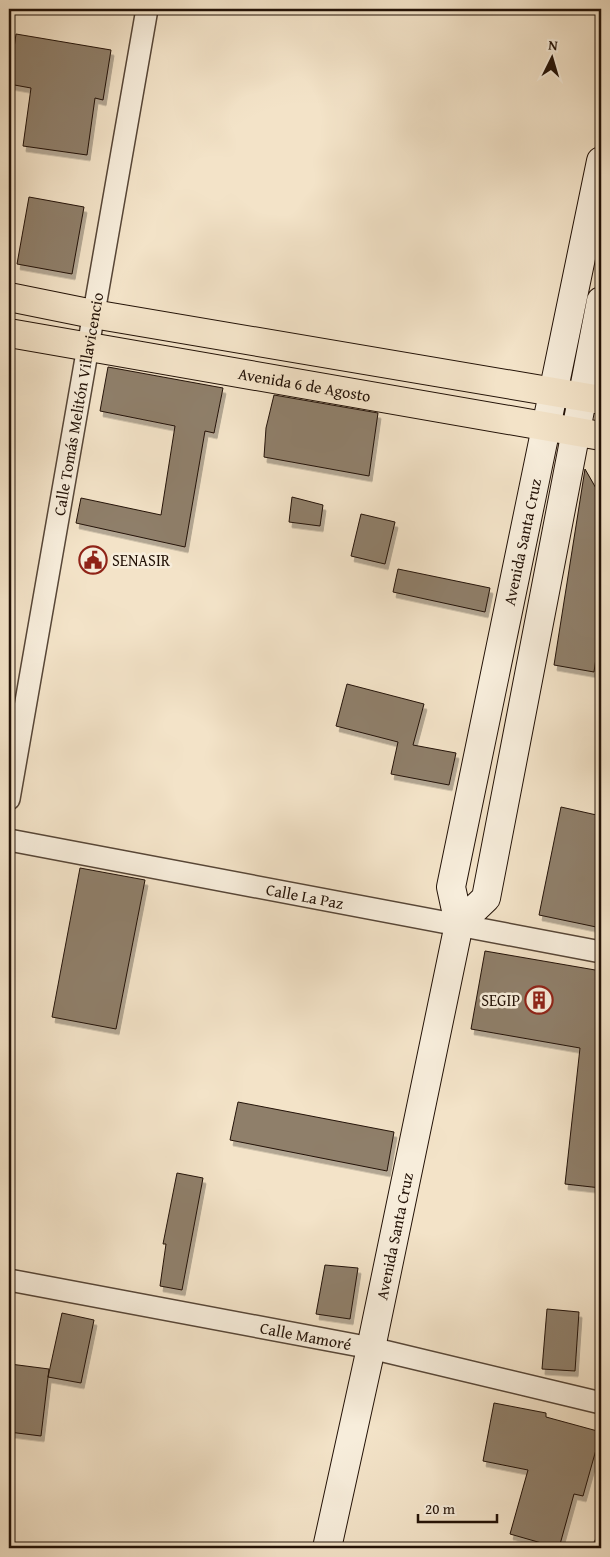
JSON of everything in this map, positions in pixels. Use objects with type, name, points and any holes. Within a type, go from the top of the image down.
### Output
[{"type":"main road","name":"Avenida Santa Cruz","points":[[327,1548],[371,1348],[459,924],[451,887],[601,161]]},
{"type":"main road","name":"Avenida 6 de Agosto","points":[[9,297],[93,314],[591,399]]},
{"type":"main road","name":"Avenida Santa Cruz","points":[[459,924],[486,898],[589,434],[601,301]]},
{"type":"main road","name":"Avenida 6 de Agosto","points":[[9,332],[589,434]]},
{"type":"street","name":"Calle Tomás Melitón Villavicencio","points":[[9,799],[86,346],[147,9]]},
{"type":"street","name":"Calle La Paz","points":[[9,840],[601,952]]},
{"type":"street","name":"Calle Mamoré","points":[[9,1280],[371,1348],[601,1403]]},
{"type":"lane","points":[[597,1548],[601,1541]]},
{"type":"building","points":[[16,34],[111,50],[103,100],[95,98],[87,155],[23,146],[31,88],[9,84]]},
{"type":"building","points":[[29,197],[84,207],[72,274],[17,264]]},
{"type":"building","points":[[108,367],[223,388],[214,433],[205,431],[185,547],[76,523],[81,498],[161,515],[175,426],[100,411]]},
{"type":"building","points":[[274,395],[378,413],[369,476],[264,457],[266,428]]},
{"type":"building","points":[[585,469],[601,497],[601,624],[594,672],[554,665]]},
{"type":"building","points":[[292,497],[323,505],[320,526],[289,522]]},
{"type":"building","points":[[361,514],[395,522],[385,564],[351,556]]},
{"type":"building","points":[[398,569],[490,588],[485,612],[393,592]]},
{"type":"building","points":[[347,684],[424,704],[413,745],[456,753],[449,785],[391,774],[398,742],[336,726]]},
{"type":"building","points":[[561,807],[601,816],[601,928],[539,915]]},
{"type":"building","points":[[80,868],[145,880],[116,1029],[52,1017]]},
{"type":"building","name":"SEGIP","points":[[485,951],[601,971],[601,1188],[565,1184],[580,1048],[471,1029]]},
{"type":"building","points":[[238,1102],[394,1132],[387,1171],[230,1140]]},
{"type":"building","points":[[177,1173],[203,1178],[182,1290],[160,1286],[166,1244],[163,1244]]},
{"type":"building","points":[[325,1265],[358,1268],[350,1319],[316,1314]]},
{"type":"building","points":[[547,1309],[579,1312],[575,1371],[542,1369]]},
{"type":"building","points":[[62,1313],[94,1320],[81,1383],[48,1377]]},
{"type":"building","points":[[10,1364],[49,1369],[41,1436],[9,1432]]},
{"type":"building","points":[[494,1403],[546,1413],[546,1417],[601,1432],[583,1496],[574,1494],[559,1548],[510,1534],[528,1470],[483,1461]]},
{"type":"place","name":"SENASIR","points":[[93,560]]},
{"type":"place","name":"SEGIP","points":[[539,1000]]}]
